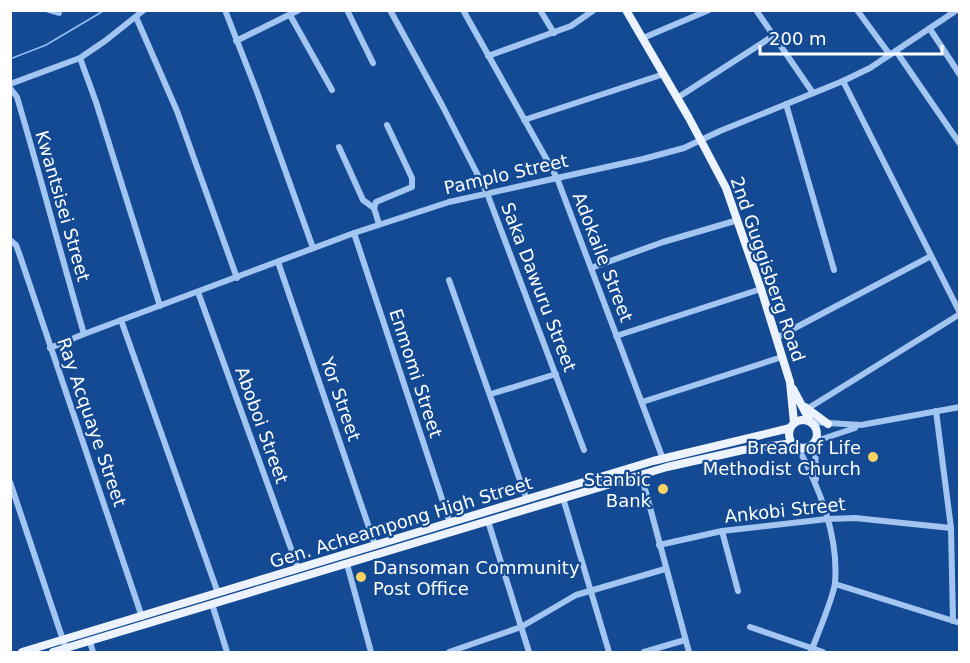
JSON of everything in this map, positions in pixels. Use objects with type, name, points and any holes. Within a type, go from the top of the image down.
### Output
[{"type":"main road","name":"2nd Guggisberg Road","points":[[626,10],[721,177],[738,220],[790,382],[794,410],[792,426]]},
{"type":"main road","name":"2nd Guggisberg Road","points":[[790,382],[811,422]]},
{"type":"main road","points":[[799,398],[807,409],[828,424]]},
{"type":"main road","points":[[776,432],[785,425],[794,410]]},
{"type":"main road","points":[[802,420],[811,422],[817,429],[816,441],[809,447],[795,445],[789,436],[792,426],[802,420]]},
{"type":"main road","name":"Gen. Acheampong High Street","points":[[53,652],[64,644],[142,616],[298,568],[663,459],[776,432],[792,426]]},
{"type":"main road","name":"Gen. Acheampong High Street","points":[[22,652],[64,644],[90,642],[641,474],[743,450],[795,445]]},
{"type":"street","points":[[49,10],[59,13]]},
{"type":"street","points":[[10,86],[36,73],[80,58],[144,10]]},
{"type":"street","points":[[225,10],[313,248]]},
{"type":"street","points":[[237,41],[299,10]]},
{"type":"street","points":[[347,10],[374,63]]},
{"type":"street","name":"Saka Dawuru Street","points":[[390,10],[487,193],[584,450]]},
{"type":"street","name":"Adokaile Street","points":[[463,10],[557,178],[663,459]]},
{"type":"street","points":[[540,10],[554,33]]},
{"type":"street","points":[[488,56],[554,33],[578,22],[594,10]]},
{"type":"street","points":[[643,38],[709,10]]},
{"type":"street","points":[[756,10],[813,93]]},
{"type":"street","points":[[857,10],[893,53],[960,144]]},
{"type":"street","points":[[939,10],[945,19]]},
{"type":"street","name":"Pamplo Street","points":[[50,348],[84,333],[313,248],[449,202],[664,154],[870,68],[957,10]]},
{"type":"street","points":[[290,15],[332,90]]},
{"type":"street","points":[[136,17],[177,111],[237,278]]},
{"type":"street","points":[[930,29],[960,75]]},
{"type":"street","points":[[677,98],[773,36]]},
{"type":"street","points":[[80,58],[160,306]]},
{"type":"street","points":[[524,120],[664,74]]},
{"type":"street","points":[[807,409],[960,314],[843,81]]},
{"type":"street","name":"Kwantsisei Street","points":[[10,86],[17,97],[27,130],[84,333]]},
{"type":"street","points":[[786,104],[834,270]]},
{"type":"street","points":[[374,208],[376,202],[412,187],[412,178],[387,125]]},
{"type":"street","points":[[339,147],[363,200],[374,208],[380,224]]},
{"type":"street","points":[[591,268],[663,242],[738,220]]},
{"type":"street","name":"Enmomi Street","points":[[354,233],[450,523]]},
{"type":"street","name":"Ray Acquaye Street","points":[[10,240],[16,245],[19,253],[142,616]]},
{"type":"street","points":[[776,338],[931,256]]},
{"type":"street","name":"Yor Street","points":[[278,262],[375,545]]},
{"type":"street","points":[[449,280],[527,500]]},
{"type":"street","points":[[616,336],[761,289]]},
{"type":"street","name":"Aboboi Street","points":[[198,292],[298,568]]},
{"type":"street","points":[[121,320],[218,593]]},
{"type":"street","points":[[642,402],[782,357]]},
{"type":"street","points":[[490,394],[556,374]]},
{"type":"street","points":[[816,483],[816,441],[861,425],[960,407]]},
{"type":"street","points":[[835,584],[956,622],[951,528],[936,411]]},
{"type":"street","points":[[811,422],[861,425]]},
{"type":"street","points":[[795,445],[816,483],[834,550],[835,584],[811,651]]},
{"type":"street","points":[[641,474],[689,652]]},
{"type":"street","points":[[10,482],[64,644]]},
{"type":"street","points":[[563,498],[609,652]]},
{"type":"street","name":"Ankobi Street","points":[[659,545],[722,531],[827,519],[855,518],[951,528]]},
{"type":"street","points":[[488,521],[530,652]]},
{"type":"street","points":[[722,531],[738,591]]},
{"type":"street","points":[[347,564],[371,652]]},
{"type":"street","points":[[449,652],[521,627],[576,595],[665,568]]},
{"type":"street","points":[[212,604],[227,652]]},
{"type":"street","points":[[750,627],[811,651],[823,652]]},
{"type":"street","points":[[644,652],[685,640]]},
{"type":"street","points":[[90,642],[93,652]]},
{"type":"waterway","points":[[10,59],[46,45],[105,10]]},
{"type":"place","name":"Bread of Life Methodist Church","points":[[873,457]]},
{"type":"place","name":"Stanbic Bank","points":[[663,489]]},
{"type":"place","name":"Dansoman Community Post Office","points":[[361,577]]}]
